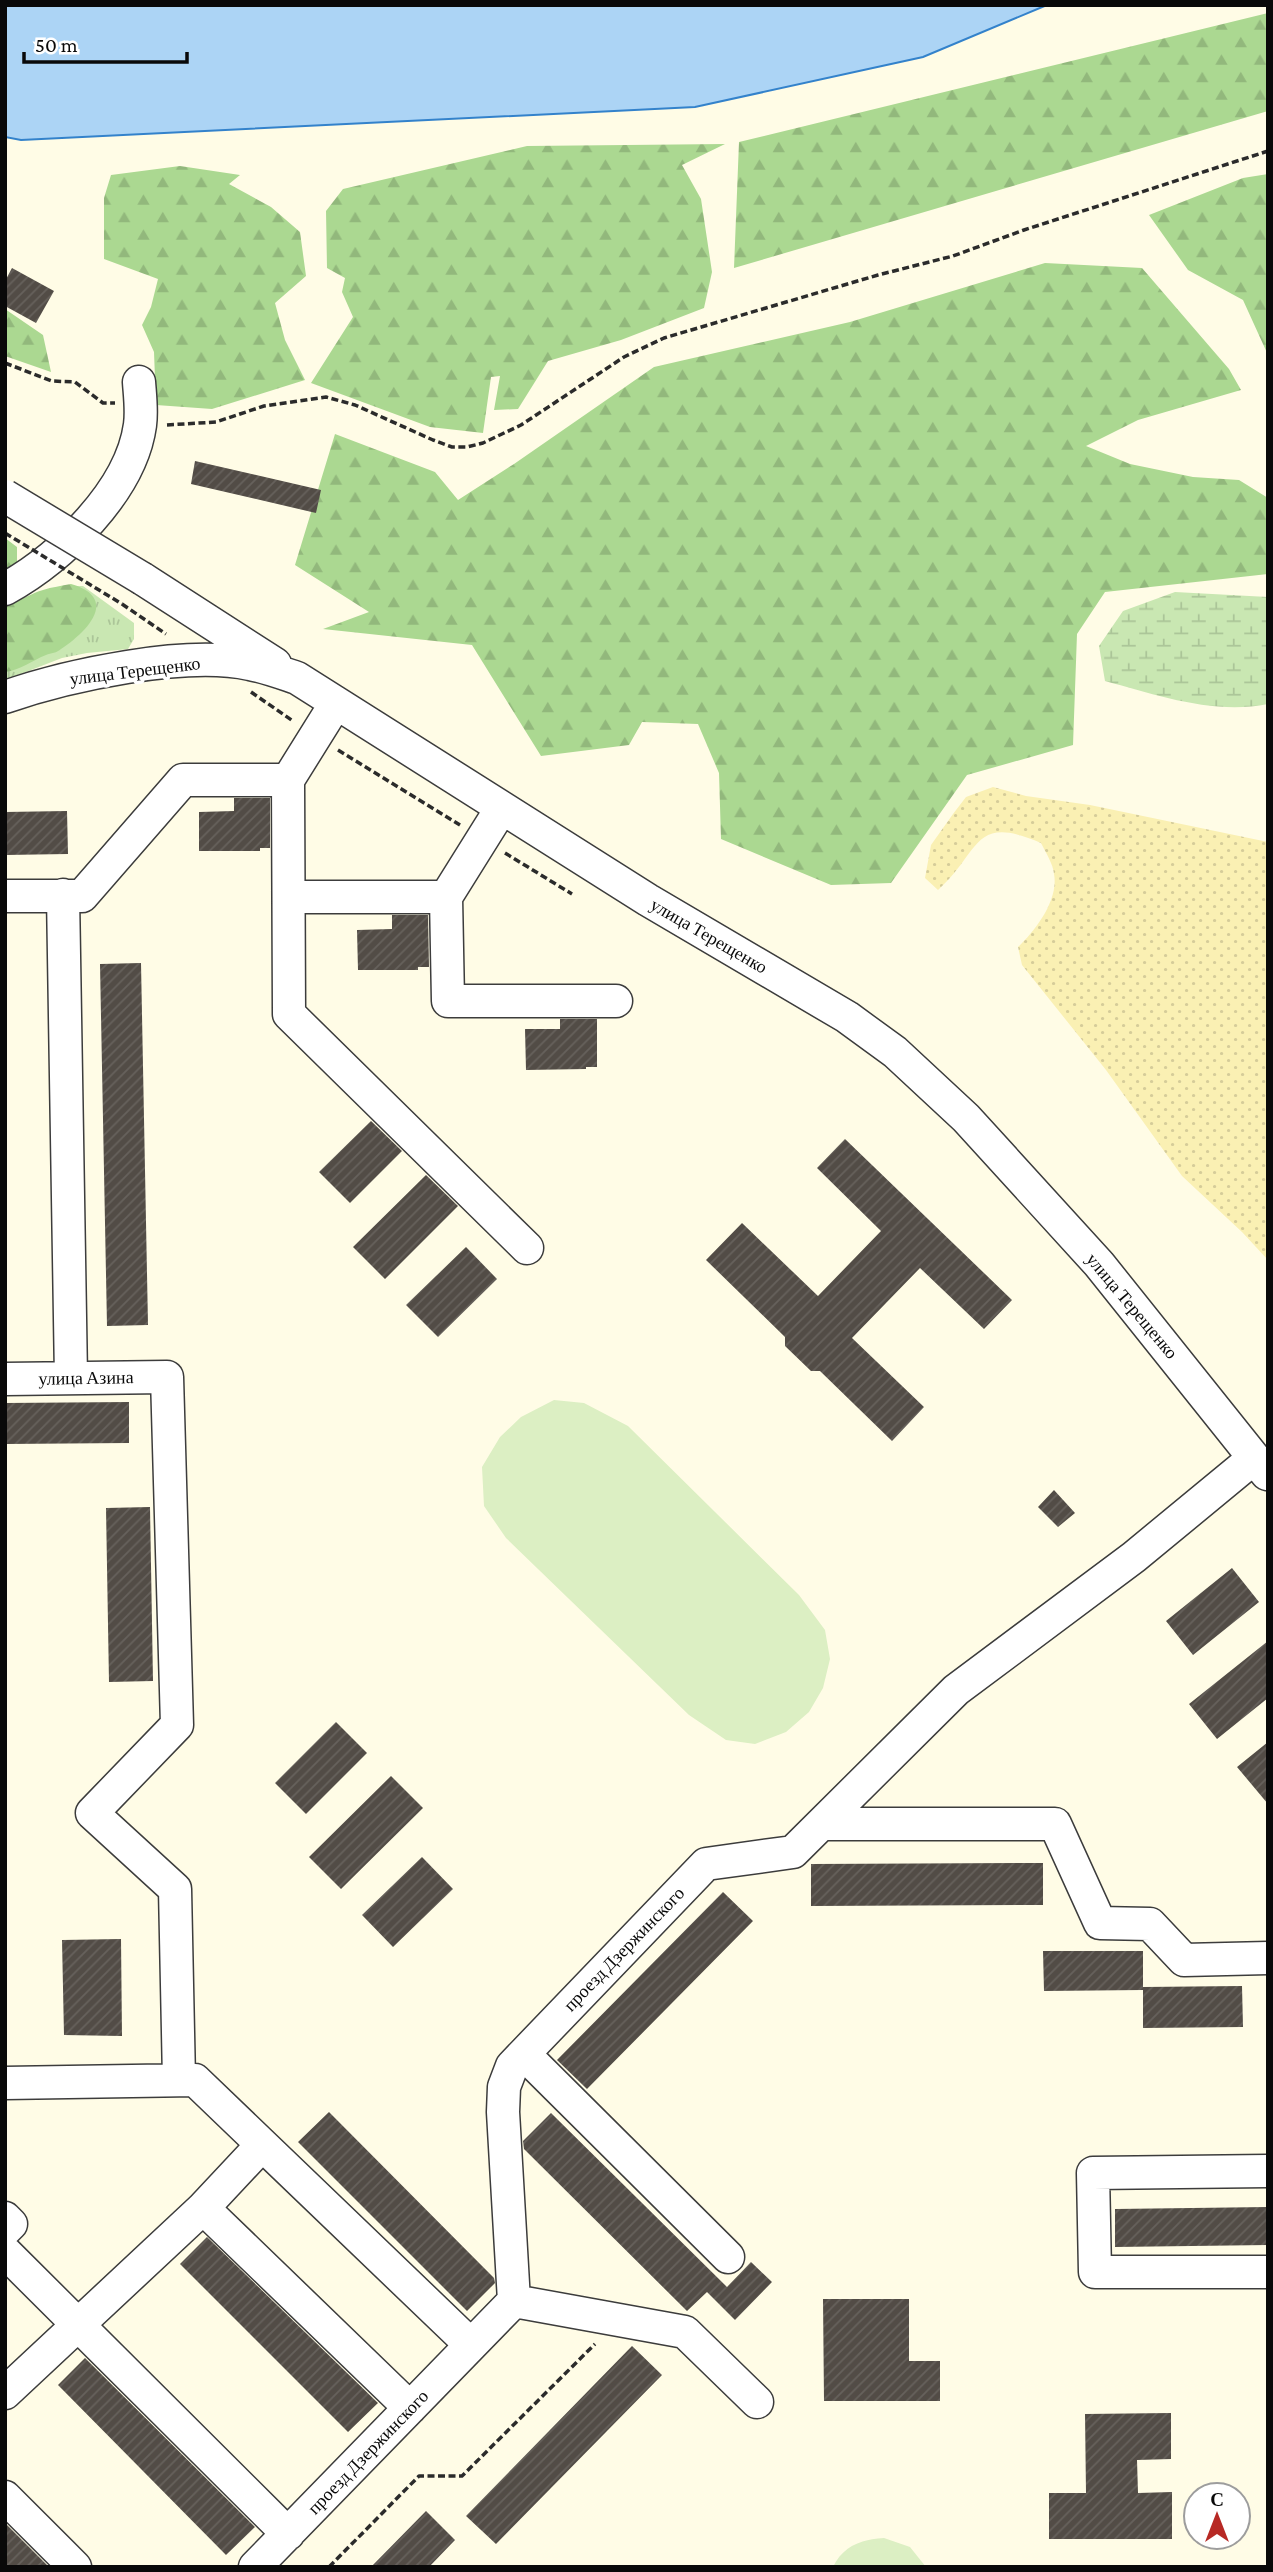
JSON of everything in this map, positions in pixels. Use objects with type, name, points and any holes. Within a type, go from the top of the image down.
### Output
[{"type":"street","points":[[5,589],[39,568],[86,523],[118,482],[134,448],[140,403]]},
{"type":"street","points":[[5,496],[143,579],[297,678]]},
{"type":"street","name":"улица Терещенко","points":[[5,697],[33,687],[99,672],[205,661],[250,664],[297,678],[648,900],[847,1017],[895,1052],[966,1118],[1090,1254],[1261,1466]]},
{"type":"street","points":[[337,703],[288,780],[289,1014],[527,1248]]},
{"type":"street","points":[[5,896],[82,896],[183,780],[288,780]]},
{"type":"street","points":[[501,809],[446,897],[448,1001],[616,1001]]},
{"type":"street","points":[[63,895],[71,1378]]},
{"type":"street","points":[[289,897],[446,897]]},
{"type":"street","name":"улица Азина","points":[[5,1379],[167,1377],[177,1725],[92,1814],[175,1889],[179,2080]]},
{"type":"street","name":"проезд Дзержинского","points":[[256,2567],[514,2301],[503,2112],[504,2087],[512,2066],[706,1864],[793,1852],[956,1690],[1261,1466]]},
{"type":"street","points":[[824,1824],[1055,1824],[1100,1923],[1150,1924],[1184,1960],[1268,1958]]},
{"type":"street","points":[[524,2054],[728,2257]]},
{"type":"street","points":[[5,2083],[195,2080],[471,2345]]},
{"type":"street","points":[[5,2393],[203,2208],[262,2145]]},
{"type":"street","points":[[1268,2171],[1093,2173],[1094,2272],[1268,2272]]},
{"type":"street","points":[[203,2208],[410,2408]]},
{"type":"street","points":[[5,2218],[11,2224],[5,2230]]},
{"type":"street","points":[[5,2252],[288,2534]]},
{"type":"street","points":[[514,2301],[685,2332],[757,2402]]},
{"type":"street","points":[[5,2497],[75,2567]]},
{"type":"path","points":[[5,363],[52,381],[75,382],[103,403],[140,403],[198,425],[264,406],[326,397],[355,405],[452,447],[475,445],[521,425],[624,357],[664,338],[878,275],[953,256],[1050,221],[1268,151]]},
{"type":"path","points":[[5,533],[122,604],[205,661]]},
{"type":"path","points":[[249,691],[316,736],[572,894]]},
{"type":"path","points":[[329,2567],[419,2476],[462,2476],[618,2320]]},
{"type":"green space","points":[[1268,13],[1268,111],[734,268],[739,142]]},
{"type":"green space","points":[[725,144],[682,165],[701,199],[712,272],[704,308],[621,340],[548,361],[518,409],[494,410],[500,376],[491,377],[483,433],[430,427],[311,383],[353,317],[342,292],[345,278],[327,268],[326,211],[343,189],[527,146]]},
{"type":"green space","points":[[180,166],[240,175],[229,184],[271,207],[300,232],[306,276],[275,303],[285,340],[305,380],[212,409],[156,405],[154,352],[142,325],[151,307],[158,279],[104,259],[104,198],[111,175]]},
{"type":"green space","points":[[1268,174],[1268,355],[1243,300],[1188,270],[1149,215],[1243,178]]},
{"type":"green space","points":[[1045,263],[1142,268],[1229,369],[1241,390],[1138,420],[1086,446],[1130,464],[1193,477],[1239,480],[1268,498],[1268,574],[1105,592],[1077,634],[1073,745],[967,775],[891,883],[831,885],[721,839],[719,773],[698,724],[642,722],[629,745],[541,756],[472,645],[323,629],[369,612],[295,565],[335,434],[435,472],[458,500],[654,367],[850,322]]},
{"type":"green space","points":[[5,309],[43,335],[51,372],[5,356]]},
{"type":"green space","points":[[5,538],[17,547],[17,565],[5,569]]},
{"type":"green space","points":[[71,584],[86,590],[94,598],[96,606],[89,625],[58,651],[5,672],[5,598],[20,599],[46,589]]},
{"type":"green space","points":[[65,586],[83,586],[134,623],[134,639],[128,649],[62,658],[5,680],[5,617]]},
{"type":"green space","points":[[1175,592],[1268,597],[1268,704],[1247,707],[1206,705],[1105,681],[1099,646],[1123,611]]},
{"type":"green space","points":[[554,1400],[584,1403],[628,1426],[799,1595],[825,1630],[830,1659],[823,1688],[809,1712],[786,1732],[755,1744],[726,1740],[689,1715],[506,1538],[484,1506],[482,1467],[500,1437],[521,1417]]},
{"type":"green space","points":[[884,2538],[910,2547],[926,2567],[833,2567],[842,2554],[854,2545]]},
{"type":"sand","points":[[993,787],[1026,796],[1090,805],[1268,842],[1268,1260],[1182,1176],[1106,1070],[1022,965],[1018,947],[1044,914],[1055,884],[1052,866],[1041,843],[1002,832],[989,835],[980,841],[938,890],[925,878],[931,845],[953,814],[966,797]]},
{"type":"water","points":[[5,5],[1047,5],[923,57],[695,107],[21,140],[5,137]]},
{"type":"building","points":[[12,268],[54,291],[36,323],[5,306],[5,281]]},
{"type":"building","points":[[195,461],[321,490],[316,513],[191,484]]},
{"type":"building","points":[[234,798],[270,798],[270,848],[260,848],[260,851],[199,851],[199,812],[234,811]]},
{"type":"building","points":[[67,811],[68,854],[5,855],[5,812]]},
{"type":"building","points":[[392,915],[428,915],[429,967],[418,967],[418,970],[358,970],[357,930],[392,929]]},
{"type":"building","points":[[141,963],[148,1325],[107,1326],[100,964]]},
{"type":"building","points":[[560,1019],[597,1019],[597,1067],[526,1070],[525,1029],[560,1029]]},
{"type":"building","points":[[371,1121],[402,1151],[350,1203],[319,1172]]},
{"type":"building","points":[[845,1139],[1012,1300],[984,1329],[920,1268],[852,1338],[924,1407],[892,1441],[820,1371],[811,1371],[785,1346],[785,1337],[706,1260],[742,1223],[818,1296],[881,1231],[817,1168]]},
{"type":"building","points":[[426,1175],[458,1206],[385,1279],[353,1247]]},
{"type":"building","points":[[466,1247],[497,1279],[438,1337],[406,1305]]},
{"type":"building","points":[[129,1402],[129,1443],[5,1444],[5,1403]]},
{"type":"building","points":[[1054,1490],[1075,1513],[1058,1527],[1038,1507]]},
{"type":"building","points":[[150,1507],[153,1681],[109,1682],[106,1508]]},
{"type":"building","points":[[1232,1568],[1259,1602],[1193,1655],[1166,1621]]},
{"type":"building","points":[[1268,1641],[1268,1698],[1217,1739],[1189,1704]]},
{"type":"building","points":[[336,1722],[367,1753],[306,1814],[275,1783]]},
{"type":"building","points":[[1268,1742],[1268,1804],[1237,1767]]},
{"type":"building","points":[[391,1776],[423,1808],[341,1889],[309,1857]]},
{"type":"building","points":[[422,1857],[453,1889],[393,1947],[362,1915]]},
{"type":"building","points":[[1043,1863],[1043,1905],[811,1906],[811,1864]]},
{"type":"building","points":[[723,1892],[753,1921],[587,2089],[557,2060]]},
{"type":"building","points":[[121,1939],[122,2036],[64,2035],[62,1940]]},
{"type":"building","points":[[1043,1951],[1143,1951],[1143,1987],[1242,1986],[1243,2027],[1143,2028],[1143,1990],[1044,1991]]},
{"type":"building","points":[[329,2112],[494,2278],[495,2283],[467,2311],[298,2142]]},
{"type":"building","points":[[551,2113],[727,2287],[751,2262],[772,2282],[735,2320],[707,2292],[687,2311],[524,2149],[523,2141]]},
{"type":"building","points":[[1268,2207],[1268,2245],[1115,2247],[1115,2209]]},
{"type":"building","points":[[207,2237],[378,2403],[348,2432],[180,2264]]},
{"type":"building","points":[[823,2299],[909,2299],[909,2361],[940,2361],[940,2401],[824,2401]]},
{"type":"building","points":[[632,2346],[662,2375],[496,2544],[466,2516]]},
{"type":"building","points":[[85,2358],[255,2527],[226,2555],[58,2385]]},
{"type":"building","points":[[1171,2413],[1171,2459],[1137,2460],[1138,2493],[1172,2492],[1172,2539],[1049,2539],[1049,2493],[1086,2493],[1085,2414]]},
{"type":"building","points":[[426,2511],[455,2540],[429,2567],[371,2567]]},
{"type":"building","points":[[5,2523],[49,2567],[5,2567]]}]
